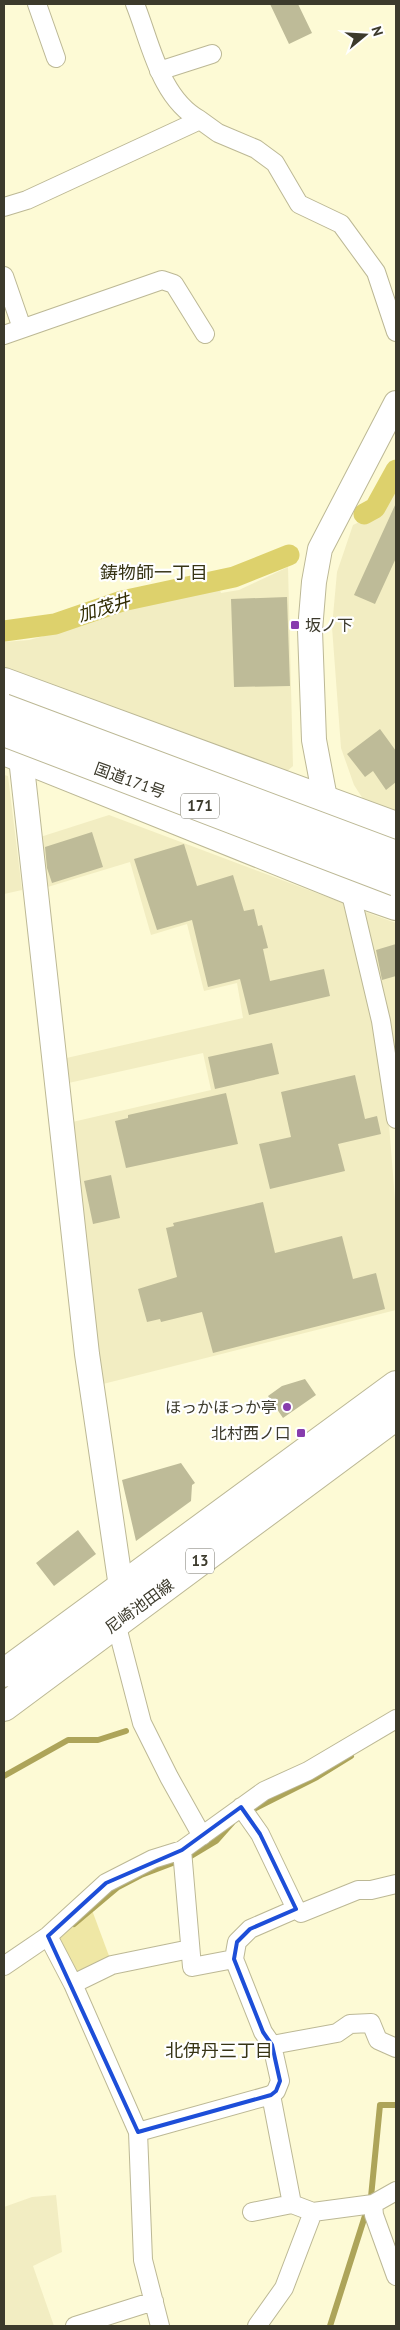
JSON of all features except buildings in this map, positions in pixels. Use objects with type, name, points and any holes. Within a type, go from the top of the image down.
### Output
[{"type":"main road","points":[[4,682],[396,826]]},
{"type":"main road","name":"国道171号","points":[[4,708],[396,854]]},
{"type":"main road","name":"国道171号","points":[[4,732],[396,882]]},
{"type":"main road","name":"171","points":[[12,754],[350,890],[396,906]]},
{"type":"main road","name":"尼崎池田線","points":[[4,1673],[396,1386]]},
{"type":"main road","name":"尼崎池田線","points":[[4,1707],[396,1416]]},
{"type":"street","points":[[37,4],[56,58]]},
{"type":"street","points":[[135,4],[160,71],[187,113],[218,133],[256,149],[275,163],[299,204],[341,224],[376,272],[396,332]]},
{"type":"street","points":[[160,71],[212,54]]},
{"type":"street","points":[[4,207],[28,200],[200,120]]},
{"type":"street","points":[[4,276],[22,328]]},
{"type":"street","points":[[4,335],[162,280],[174,284],[205,334]]},
{"type":"street","points":[[396,403],[320,549],[314,582],[310,630],[314,740],[324,798],[350,890],[381,1021],[396,1119]]},
{"type":"street","points":[[12,754],[85,1336],[121,1587],[116,1623],[142,1723],[202,1836]]},
{"type":"street","points":[[4,1966],[48,1936],[106,1883],[153,1860],[182,1850],[264,1791],[308,1771],[396,1719]]},
{"type":"street","points":[[241,1807],[260,1834],[296,1910],[301,1913],[358,1890],[371,1890],[396,1884]]},
{"type":"street","points":[[182,1850],[192,1967],[234,1959]]},
{"type":"street","points":[[138,2132],[271,2096],[276,2091],[280,2081],[272,2044],[263,2032],[234,1959],[237,1942],[250,1929],[296,1910]]},
{"type":"street","points":[[48,1936],[73,1984],[138,2132],[143,2260],[160,2326]]},
{"type":"street","points":[[73,1984],[120,1962],[190,1949]]},
{"type":"street","points":[[272,2044],[337,2033],[350,2024],[371,2023],[378,2040],[396,2048]]},
{"type":"street","points":[[271,2096],[292,2204]]},
{"type":"street","points":[[252,2212],[292,2204],[313,2212],[373,2204],[394,2194]]},
{"type":"street","points":[[373,2204],[374,2215],[396,2276]]},
{"type":"street","points":[[257,2326],[284,2288],[313,2212]]},
{"type":"street","points":[[67,2325],[154,2301]]},
{"type":"highlighted area","points":[[241,1807],[260,1834],[296,1909],[250,1929],[237,1942],[234,1959],[263,2032],[272,2045],[280,2081],[276,2091],[271,2095],[138,2132],[48,1936],[106,1883],[182,1850]]},
{"type":"shaded area","points":[[396,486],[396,815],[365,802],[354,785],[341,748],[332,627],[337,572],[353,525],[380,512]]},
{"type":"shaded area","points":[[288,567],[293,766],[285,773],[4,671],[4,642],[29,640],[81,626],[135,606],[220,590],[221,593],[239,590]]},
{"type":"shaded area","points":[[4,775],[8,776],[22,890],[4,894]]},
{"type":"shaded area","points":[[109,815],[343,903],[373,1019],[387,1100],[396,1212],[396,1310],[103,1384],[68,1123],[211,1090],[203,1053],[64,1084],[62,1059],[243,1018],[237,983],[204,991],[187,924],[151,935],[130,862],[41,889],[34,839]]},
{"type":"shaded area","points":[[360,910],[396,923],[396,1069]]},
{"type":"shaded area","points":[[89,1902],[112,1964],[79,1978],[54,1935]]},
{"type":"shaded area","points":[[56,2195],[62,2252],[33,2266],[54,2326],[4,2326],[4,2207],[32,2197]]},
{"type":"waterway","name":"加茂井","points":[[364,514],[375,508],[396,470]]},
{"type":"waterway","name":"加茂井","points":[[4,631],[55,624],[122,601],[234,577],[289,555]]},
{"type":"waterway","points":[[4,1776],[68,1740],[98,1740],[126,1731]]},
{"type":"waterway","points":[[248,1812],[317,1777],[351,1756]]},
{"type":"waterway","points":[[74,1924],[118,1887],[141,1875],[191,1856],[216,1841],[232,1823]]},
{"type":"waterway","points":[[330,2326],[371,2197],[380,2105],[396,2105]]},
{"type":"place","name":"坂ノ下","points":[[295,625]]},
{"type":"place","name":"ほっかほっか亭","points":[[287,1407]]},
{"type":"place","name":"北村西ノ口","points":[[301,1433]]},
{"type":"district","name":"鋳物師一丁目","points":[[154,573]]},
{"type":"district","name":"北伊丹三丁目","points":[[219,2051]]}]
